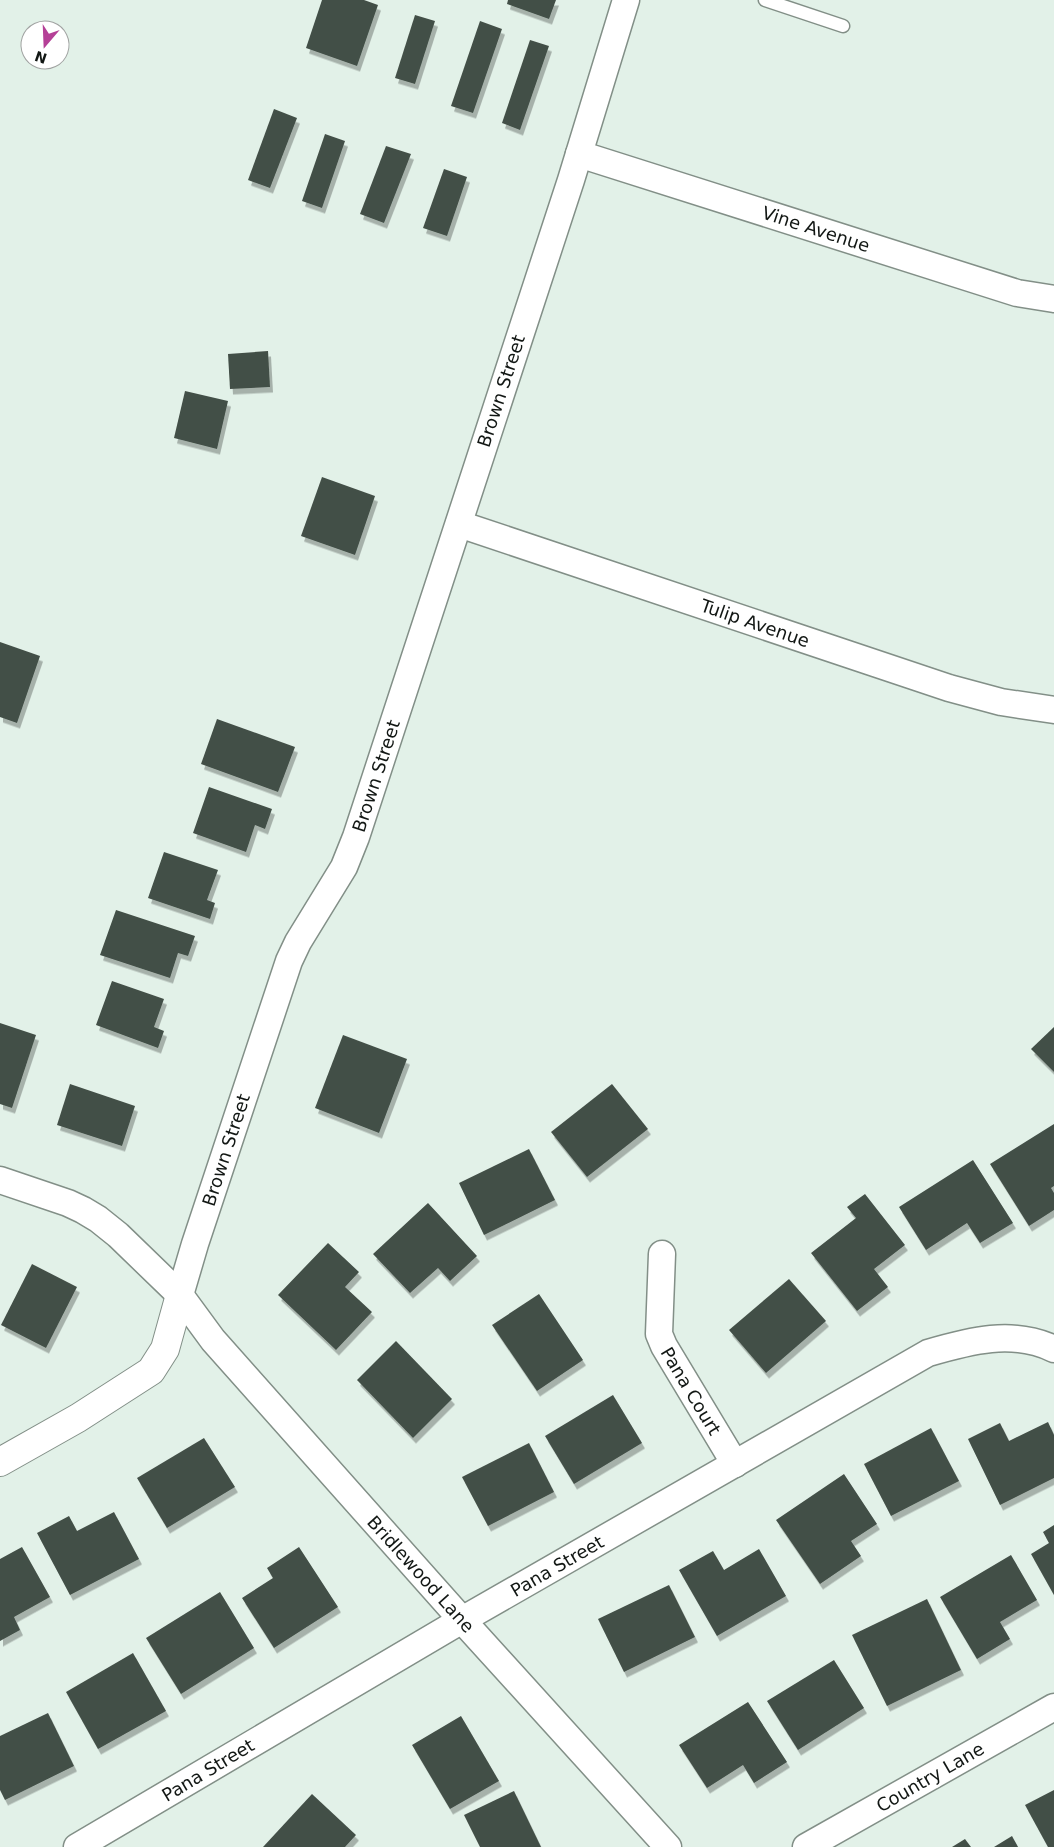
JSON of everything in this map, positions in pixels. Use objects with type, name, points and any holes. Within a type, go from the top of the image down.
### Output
[{"type":"street","name":"Brown Street","points":[[0,1462],[78,1418],[151,1371],[165,1349],[195,1244],[280,983],[298,942],[344,867],[356,838],[579,154],[626,0]]},
{"type":"street","name":"Vine Avenue","points":[[579,154],[1018,293],[1054,299]]},
{"type":"street","name":"Tulip Avenue","points":[[459,524],[949,688],[1001,702],[1054,710]]},
{"type":"street","name":"Bridlewood Lane","points":[[0,1180],[68,1203],[91,1214],[118,1235],[180,1295],[213,1340],[462,1620],[668,1847]]},
{"type":"street","name":"Pana Court","points":[[662,1254],[659,1334],[664,1346],[735,1464]]},
{"type":"street","name":"Pana Street","points":[[77,1847],[462,1620],[928,1354],[964,1342],[990,1338],[1027,1340],[1054,1349]]},
{"type":"street","name":"Country Lane","points":[[806,1847],[1054,1706]]},
{"type":"lane","points":[[764,0],[843,26]]},
{"type":"building","points":[[322,0],[364,0],[378,5],[357,66],[306,48]]},
{"type":"building","points":[[508,0],[556,0],[549,19],[507,4]]},
{"type":"building","points":[[415,15],[435,21],[415,84],[395,78]]},
{"type":"building","points":[[480,21],[502,29],[473,113],[451,106]]},
{"type":"building","points":[[530,40],[549,46],[520,130],[502,123]]},
{"type":"building","points":[[274,109],[297,118],[270,188],[248,180]]},
{"type":"building","points":[[325,134],[345,141],[322,208],[302,201]]},
{"type":"building","points":[[386,146],[411,154],[384,223],[360,214]]},
{"type":"building","points":[[444,169],[467,177],[447,236],[423,228]]},
{"type":"building","points":[[268,351],[270,387],[230,389],[228,354]]},
{"type":"building","points":[[185,391],[228,401],[217,449],[174,438]]},
{"type":"building","points":[[322,477],[375,496],[355,555],[301,536]]},
{"type":"building","points":[[0,642],[40,656],[17,723],[0,717]]},
{"type":"building","points":[[217,719],[295,747],[278,792],[201,764]]},
{"type":"building","points":[[209,787],[272,809],[265,829],[255,825],[246,852],[193,833]]},
{"type":"building","points":[[164,852],[218,870],[207,900],[215,903],[210,919],[148,898]]},
{"type":"building","points":[[116,910],[195,936],[188,956],[178,953],[170,978],[100,955]]},
{"type":"building","points":[[112,981],[164,999],[154,1027],[164,1031],[158,1048],[96,1025]]},
{"type":"building","points":[[0,1023],[36,1035],[12,1108],[0,1104]]},
{"type":"building","points":[[1054,1027],[1054,1072],[1031,1049]]},
{"type":"building","points":[[343,1035],[407,1059],[379,1133],[315,1108]]},
{"type":"building","points":[[70,1084],[135,1106],[122,1146],[57,1125]]},
{"type":"building","points":[[612,1084],[648,1129],[587,1177],[551,1132]]},
{"type":"building","points":[[1054,1124],[1054,1186],[1051,1188],[1054,1193],[1054,1210],[1029,1226],[990,1164]]},
{"type":"building","points":[[529,1149],[555,1200],[484,1235],[459,1183]]},
{"type":"building","points":[[973,1160],[1013,1223],[980,1243],[967,1223],[926,1250],[899,1207]]},
{"type":"building","points":[[865,1194],[905,1245],[874,1269],[888,1287],[857,1311],[811,1253],[856,1218],[847,1207]]},
{"type":"building","points":[[428,1203],[477,1256],[450,1281],[438,1268],[410,1293],[373,1254]]},
{"type":"building","points":[[328,1243],[359,1272],[345,1287],[372,1312],[336,1350],[278,1295]]},
{"type":"building","points":[[32,1264],[77,1287],[46,1348],[1,1325]]},
{"type":"building","points":[[789,1279],[826,1321],[766,1373],[729,1330]]},
{"type":"building","points":[[539,1294],[583,1360],[537,1391],[492,1325]]},
{"type":"building","points":[[396,1341],[452,1399],[413,1438],[357,1380]]},
{"type":"building","points":[[613,1395],[642,1443],[574,1484],[545,1436]]},
{"type":"building","points":[[1048,1422],[1054,1435],[1054,1478],[1000,1505],[968,1439],[1000,1423],[1009,1441]]},
{"type":"building","points":[[931,1428],[959,1481],[891,1516],[864,1464]]},
{"type":"building","points":[[204,1438],[235,1487],[167,1528],[137,1478]]},
{"type":"building","points":[[529,1443],[554,1492],[488,1526],[462,1477]]},
{"type":"building","points":[[844,1474],[877,1524],[851,1541],[861,1556],[820,1584],[776,1520]]},
{"type":"building","points":[[114,1512],[139,1559],[70,1595],[37,1533],[69,1516],[77,1531]]},
{"type":"building","points":[[1054,1525],[1054,1595],[1031,1554],[1049,1543],[1043,1532]]},
{"type":"building","points":[[22,1547],[50,1597],[14,1617],[20,1630],[0,1641],[0,1559]]},
{"type":"building","points":[[299,1547],[338,1607],[274,1648],[242,1598],[273,1578],[267,1568]]},
{"type":"building","points":[[759,1549],[786,1596],[717,1636],[679,1570],[713,1551],[724,1570]]},
{"type":"building","points":[[1011,1555],[1037,1600],[1000,1622],[1010,1639],[977,1659],[940,1597]]},
{"type":"building","points":[[669,1585],[695,1637],[624,1672],[598,1619]]},
{"type":"building","points":[[220,1592],[254,1648],[181,1694],[146,1638]]},
{"type":"building","points":[[927,1599],[961,1670],[887,1706],[852,1635]]},
{"type":"building","points":[[133,1653],[166,1711],[98,1749],[66,1692]]},
{"type":"building","points":[[834,1660],[864,1708],[798,1750],[767,1701]]},
{"type":"building","points":[[748,1702],[787,1762],[754,1783],[743,1765],[707,1788],[679,1745]]},
{"type":"building","points":[[48,1713],[74,1766],[5,1800],[0,1790],[0,1736]]},
{"type":"building","points":[[461,1716],[499,1781],[450,1809],[412,1745]]},
{"type":"building","points":[[1054,1790],[1054,1847],[1048,1847],[1025,1805]]},
{"type":"building","points":[[514,1791],[541,1847],[480,1847],[464,1815]]},
{"type":"building","points":[[312,1794],[356,1835],[345,1847],[263,1847]]},
{"type":"building","points":[[1012,1836],[1018,1847],[994,1847]]},
{"type":"building","points":[[965,1839],[971,1847],[952,1847]]}]
